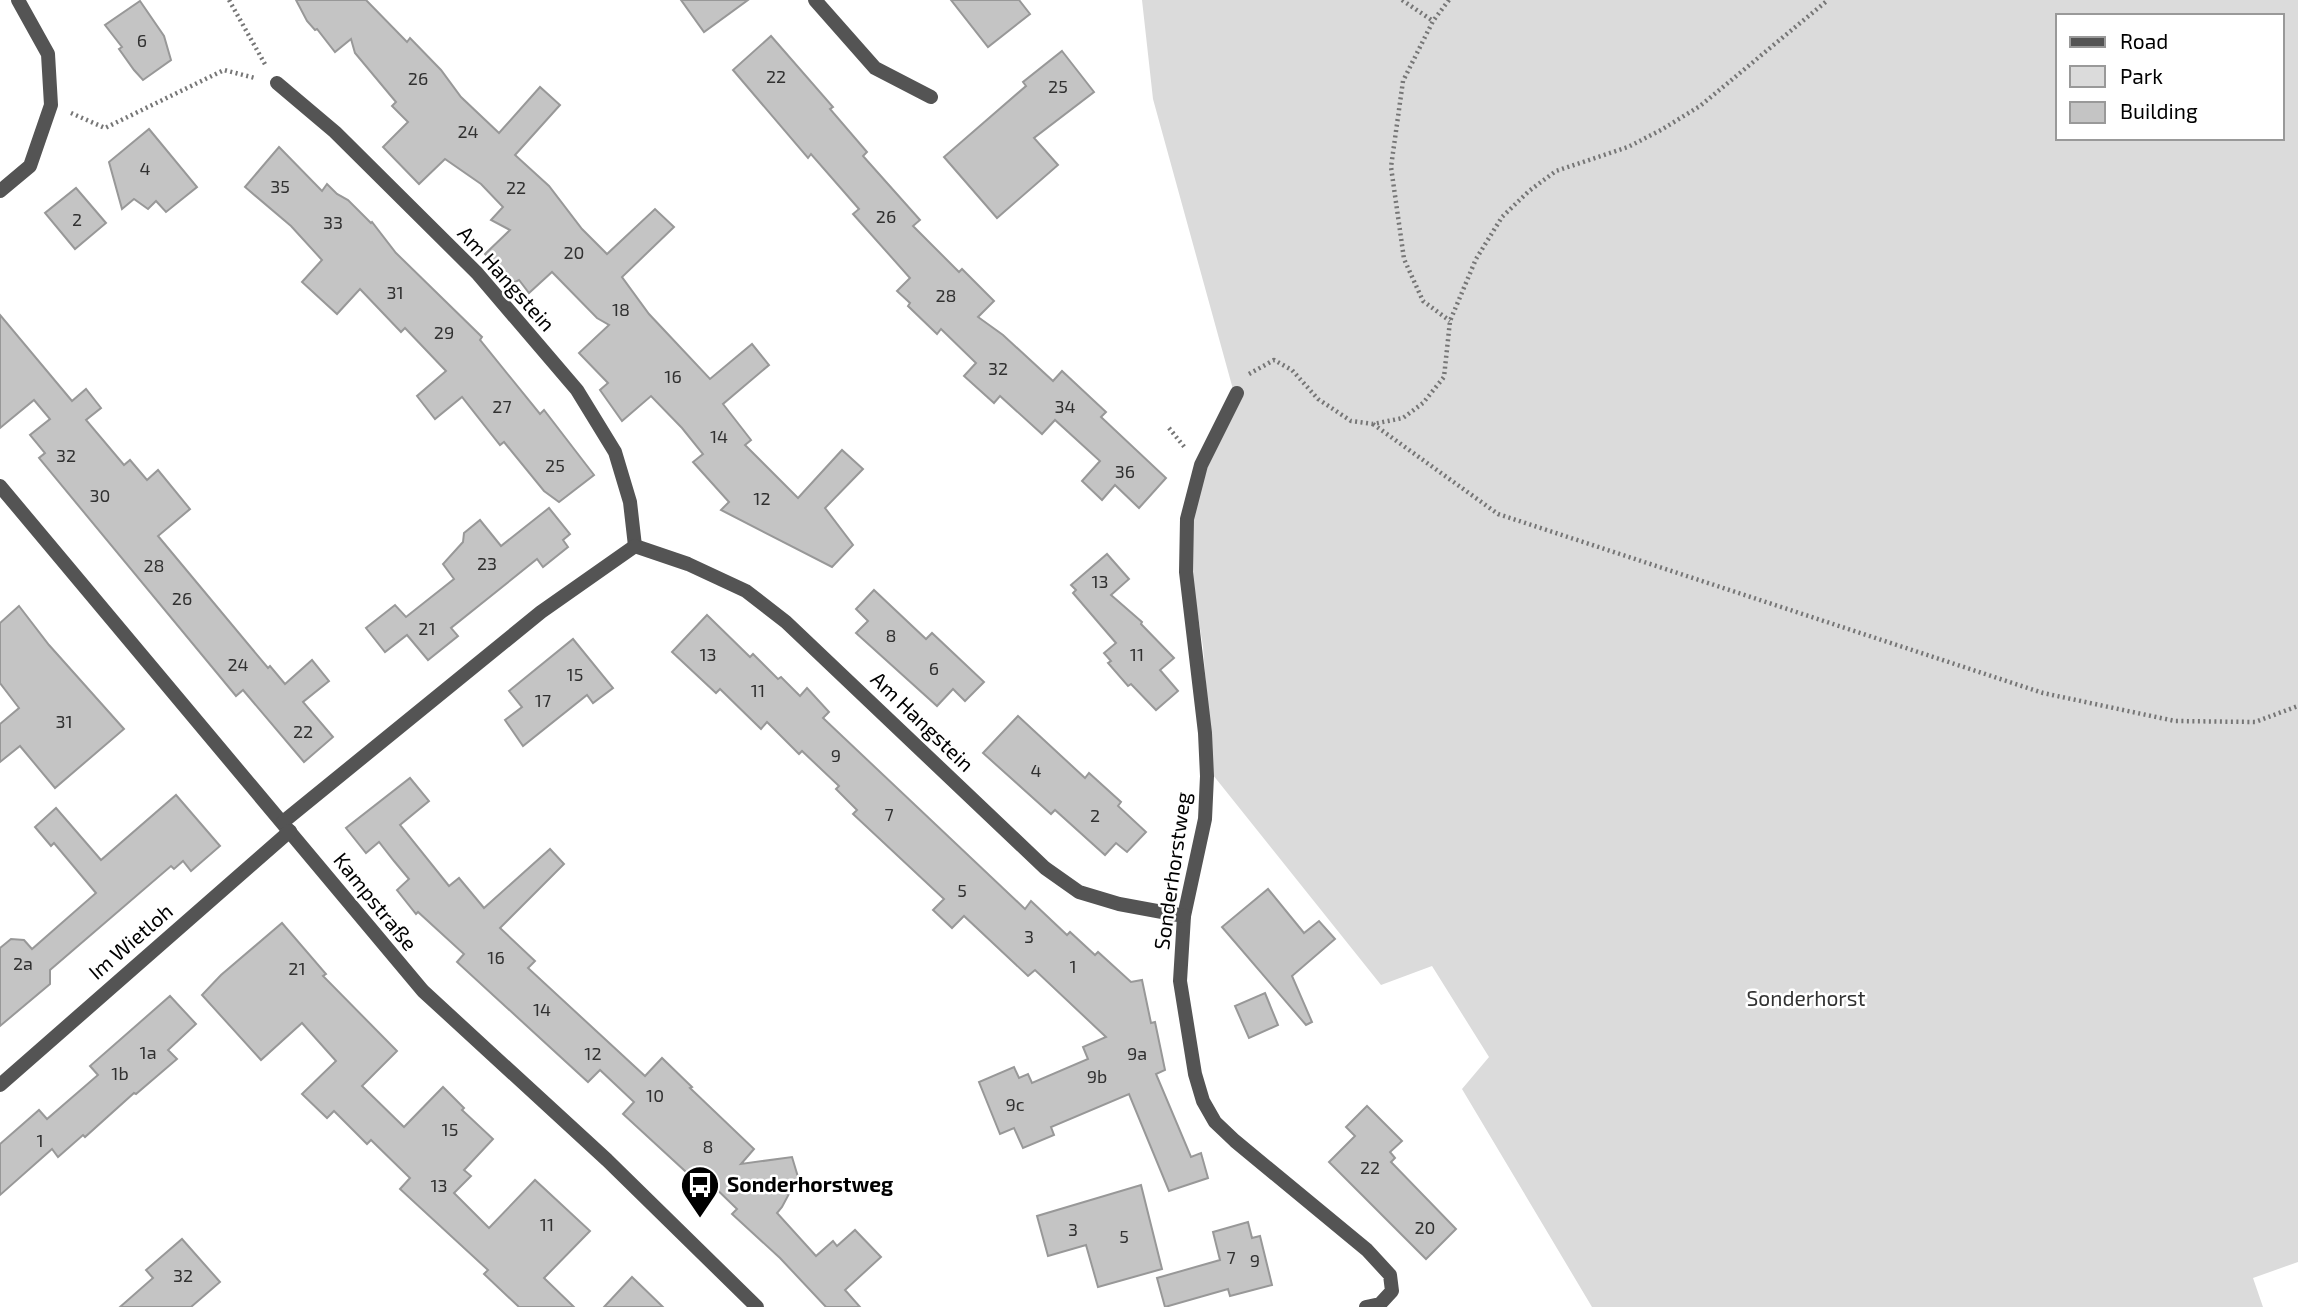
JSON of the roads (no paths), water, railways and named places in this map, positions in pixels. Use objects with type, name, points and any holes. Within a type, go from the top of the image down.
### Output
[{"type":"street","points":[[0,191],[30,166],[51,104],[48,54],[18,0]]},
{"type":"street","points":[[815,0],[875,68],[931,97]]},
{"type":"street","name":"Am Hangstein","points":[[277,83],[335,132],[477,273],[577,390],[615,452],[630,502],[635,546],[688,564],[746,591],[786,622],[1045,868],[1079,892],[1119,904],[1184,916]]},
{"type":"street","name":"Sonderhorstweg","points":[[1237,393],[1201,466],[1187,519],[1186,572],[1203,708],[1207,776],[1205,819],[1184,916],[1180,981],[1195,1074],[1203,1101],[1215,1122],[1235,1141],[1367,1250],[1390,1275],[1392,1291],[1380,1304],[1366,1307]]},
{"type":"street","name":"Kampstraße","points":[[0,486],[423,992],[607,1160],[757,1307]]},
{"type":"street","points":[[287,827],[541,612],[635,546]]},
{"type":"street","name":"Im Wietloh","points":[[0,1085],[287,827]]},
{"type":"place","name":"Sonderhorstweg","points":[[700,1219]]},
{"type":"park label","name":"Sonderhorst","points":[[1806,999]]}]
